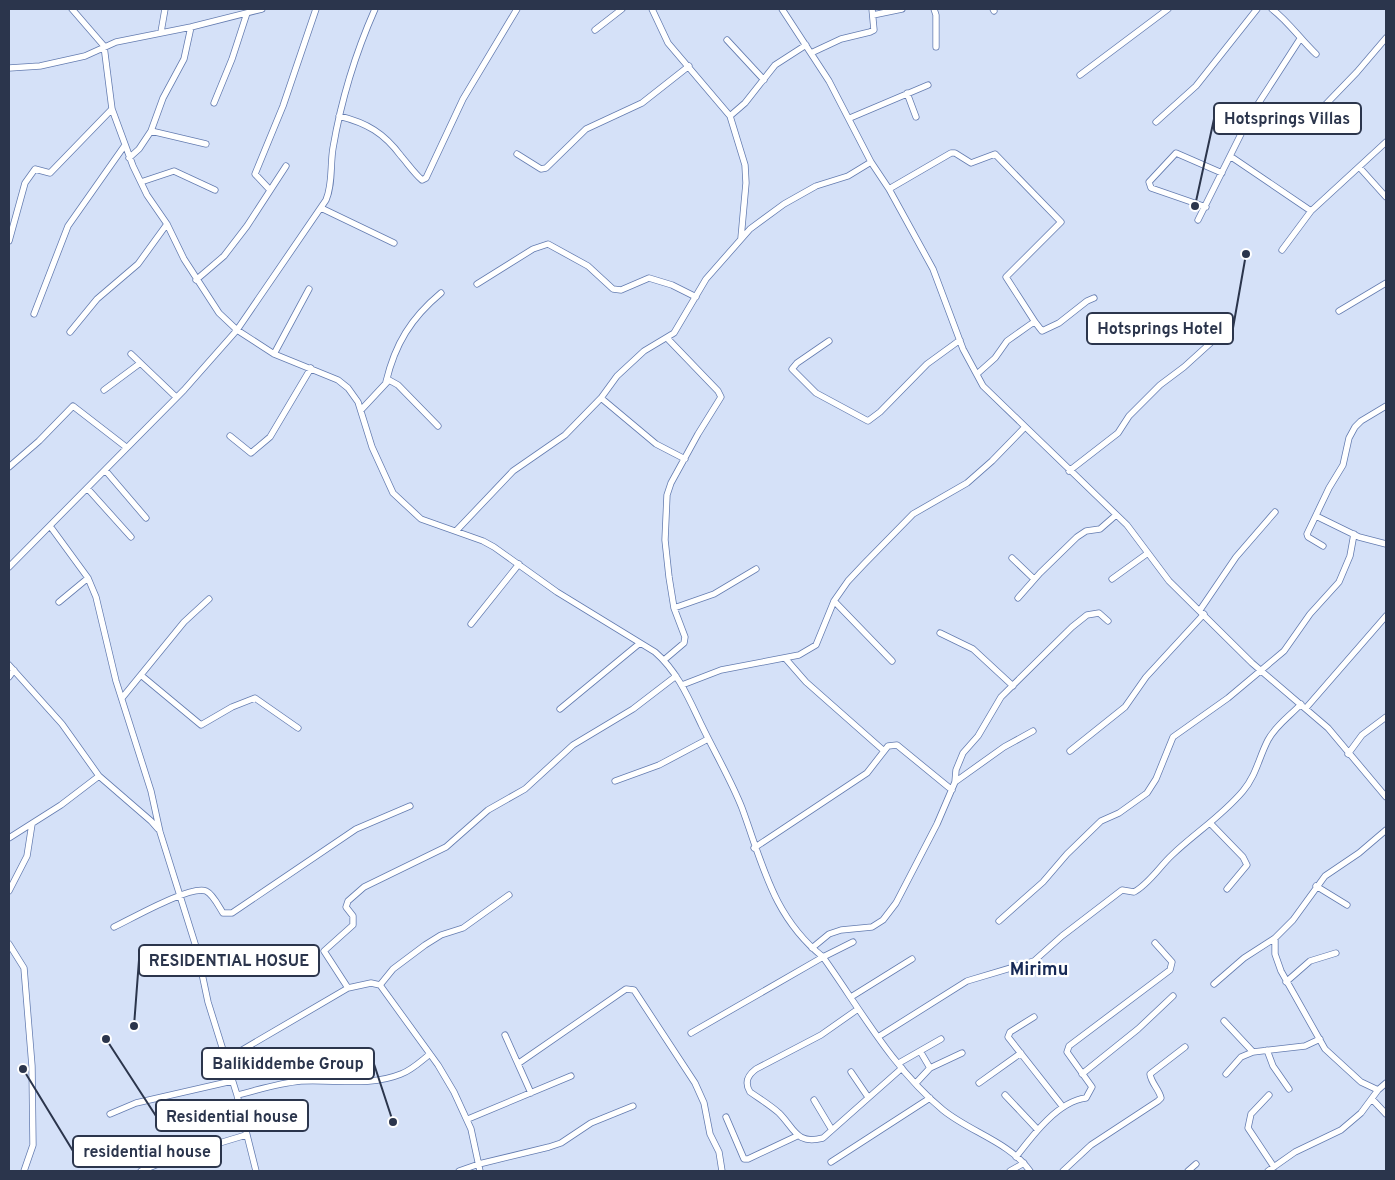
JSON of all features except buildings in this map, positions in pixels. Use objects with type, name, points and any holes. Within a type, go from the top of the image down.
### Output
[{"type":"street","points":[[72,9],[104,46],[112,109],[129,158],[141,182],[167,224],[196,280],[219,313],[237,330],[274,354],[338,380],[348,388],[361,410],[372,447],[393,493],[421,519],[483,540],[557,592],[664,660],[682,685],[730,781],[777,904],[812,948],[823,957],[878,1037],[930,1098],[943,1110],[1003,1146],[1024,1163],[1030,1171]]},
{"type":"street","points":[[161,32],[165,9]]},
{"type":"street","points":[[9,68],[40,66],[90,55],[104,46],[123,40],[191,27],[262,9]]},
{"type":"street","points":[[270,190],[254,174],[283,106],[316,9]]},
{"type":"street","points":[[9,567],[176,397],[237,330],[321,208],[330,191],[332,150],[339,116],[375,9]]},
{"type":"street","points":[[339,116],[358,121],[379,131],[413,171],[422,180],[426,178],[463,99],[517,9]]},
{"type":"street","points":[[595,30],[622,9]]},
{"type":"street","points":[[652,9],[665,38],[730,116],[745,165],[746,183],[741,238]]},
{"type":"street","points":[[782,9],[850,118],[871,162],[889,188],[933,269],[960,340],[984,386],[1069,471],[1127,524],[1169,581],[1260,671],[1328,728],[1386,797]]},
{"type":"street","points":[[811,53],[841,39],[874,30],[872,12],[902,9]]},
{"type":"street","points":[[934,9],[936,15],[936,47]]},
{"type":"street","points":[[1080,75],[1168,9]]},
{"type":"street","points":[[1156,122],[1172,110],[1196,86],[1257,9]]},
{"type":"street","points":[[1272,9],[1284,19],[1300,39],[1316,54]]},
{"type":"street","points":[[214,103],[232,59],[246,13]]},
{"type":"street","points":[[129,158],[139,149],[151,131],[163,98],[184,58],[191,27]]},
{"type":"street","points":[[1270,108],[1296,128],[1303,128],[1358,72],[1386,38]]},
{"type":"street","points":[[1198,220],[1257,104],[1300,39]]},
{"type":"street","points":[[727,40],[764,80]]},
{"type":"street","points":[[730,116],[745,104],[775,65],[806,45]]},
{"type":"street","points":[[517,154],[541,169],[546,168],[586,130],[642,103],[689,66]]},
{"type":"street","points":[[850,118],[928,85]]},
{"type":"street","points":[[907,93],[916,116]]},
{"type":"street","points":[[9,241],[25,183],[35,169],[50,173],[112,109]]},
{"type":"street","points":[[151,131],[206,144]]},
{"type":"street","points":[[1282,250],[1311,211],[1360,168],[1386,142]]},
{"type":"street","points":[[34,314],[68,226],[125,145]]},
{"type":"street","points":[[889,188],[955,152],[971,163],[995,154],[1061,222],[1006,278],[1035,322],[1042,331],[1059,323],[1087,301],[1094,298]]},
{"type":"street","points":[[1206,207],[1151,188],[1149,182],[1176,153],[1222,173]]},
{"type":"street","points":[[1230,156],[1311,211]]},
{"type":"street","points":[[456,531],[513,471],[565,435],[601,398],[617,376],[644,351],[674,333],[706,280],[741,238],[784,204],[816,186],[843,178],[871,162]]},
{"type":"street","points":[[196,280],[224,256],[286,166]]},
{"type":"street","points":[[1360,168],[1386,197]]},
{"type":"street","points":[[141,182],[174,171],[215,190]]},
{"type":"street","points":[[321,208],[394,243]]},
{"type":"street","points":[[70,332],[98,299],[138,264],[167,224]]},
{"type":"street","points":[[477,284],[533,249],[548,244],[588,266],[613,289],[621,290],[648,278],[672,285],[696,297]]},
{"type":"street","points":[[1339,311],[1386,283]]},
{"type":"street","points":[[274,354],[310,289]]},
{"type":"street","points":[[361,410],[386,382],[399,342],[428,304],[441,293]]},
{"type":"street","points":[[977,374],[995,358],[1007,341],[1035,322]]},
{"type":"street","points":[[664,660],[684,644],[685,637],[674,608],[665,540],[668,490],[698,434],[722,397],[667,338]]},
{"type":"street","points":[[1069,471],[1118,433],[1129,416],[1160,385],[1216,338]]},
{"type":"street","points":[[829,341],[797,362],[792,369],[816,393],[868,421],[880,412],[927,364],[960,340]]},
{"type":"street","points":[[131,354],[139,364],[176,397]]},
{"type":"street","points":[[104,390],[139,364]]},
{"type":"street","points":[[230,436],[251,453],[270,436],[311,368]]},
{"type":"street","points":[[386,382],[389,380],[398,384],[438,426]]},
{"type":"street","points":[[601,398],[656,444],[685,459]]},
{"type":"street","points":[[9,466],[39,441],[72,406],[126,447]]},
{"type":"street","points":[[1323,546],[1307,535],[1342,465],[1349,438],[1361,421],[1386,406]]},
{"type":"street","points":[[682,685],[721,670],[785,658],[816,646],[834,601],[848,581],[913,514],[967,483],[992,461],[1024,427]]},
{"type":"street","points":[[105,470],[146,518]]},
{"type":"street","points":[[87,488],[131,537]]},
{"type":"street","points":[[1070,751],[1125,707],[1146,677],[1202,612],[1236,557],[1275,512]]},
{"type":"street","points":[[1018,598],[1034,579],[1077,537],[1086,531],[1100,528],[1116,514]]},
{"type":"street","points":[[1316,516],[1354,534],[1386,544]]},
{"type":"street","points":[[50,526],[88,578],[96,597],[122,698],[151,791],[160,832],[180,895],[232,1080],[253,1170]]},
{"type":"street","points":[[999,921],[1043,882],[1067,854],[1101,822],[1119,813],[1147,793],[1156,779],[1173,737],[1228,698],[1284,652],[1310,614],[1339,582],[1350,556],[1354,534]]},
{"type":"street","points":[[1112,579],[1148,553]]},
{"type":"street","points":[[1012,558],[1034,579]]},
{"type":"street","points":[[471,624],[519,564]]},
{"type":"street","points":[[674,608],[714,594],[756,569]]},
{"type":"street","points":[[59,602],[88,578]]},
{"type":"street","points":[[122,698],[142,676],[178,629],[209,599]]},
{"type":"street","points":[[834,601],[892,661]]},
{"type":"street","points":[[812,948],[829,934],[841,930],[872,927],[883,920],[904,888],[937,824],[956,782],[956,770],[963,753],[978,736],[1001,698],[1072,627],[1087,616],[1099,612],[1108,621]]},
{"type":"street","points":[[878,1037],[967,981],[1034,961],[1062,936],[1122,890],[1134,892],[1142,886],[1176,851],[1211,824],[1243,792],[1253,776],[1268,740],[1278,726],[1304,706],[1386,616]]},
{"type":"street","points":[[940,633],[973,649],[1013,686]]},
{"type":"street","points":[[560,709],[640,643]]},
{"type":"street","points":[[785,658],[806,682],[883,750]]},
{"type":"street","points":[[9,665],[62,724],[99,776],[151,820],[160,832]]},
{"type":"street","points":[[9,677],[14,670]]},
{"type":"street","points":[[142,676],[201,725],[232,707],[255,698],[298,728]]},
{"type":"street","points":[[348,988],[324,951],[353,925],[353,916],[346,907],[355,894],[364,887],[446,847],[488,810],[525,789],[573,744],[632,709],[676,676]]},
{"type":"street","points":[[1348,754],[1362,735],[1386,717]]},
{"type":"street","points":[[956,782],[1004,747],[1033,731]]},
{"type":"street","points":[[614,782],[659,765],[708,739]]},
{"type":"street","points":[[754,848],[867,773],[888,746],[897,745],[952,790]]},
{"type":"street","points":[[9,838],[32,824],[99,776]]},
{"type":"street","points":[[114,927],[180,895],[204,891],[210,894],[223,912],[232,913],[356,829],[410,806]]},
{"type":"street","points":[[9,891],[27,856],[32,824]]},
{"type":"street","points":[[1211,824],[1243,857],[1247,865],[1227,889]]},
{"type":"street","points":[[1214,984],[1244,958],[1275,938],[1293,920],[1325,876],[1360,853],[1386,830]]},
{"type":"street","points":[[1316,886],[1347,905]]},
{"type":"street","points":[[380,985],[393,970],[425,945],[441,935],[463,928],[509,895]]},
{"type":"street","points":[[1275,938],[1275,954],[1286,982],[1325,1049],[1350,1074],[1378,1090]]},
{"type":"street","points":[[691,1033],[823,957],[854,942]]},
{"type":"street","points":[[1016,1157],[1037,1129],[1063,1107],[1076,1099],[1086,1098],[1092,1087],[1067,1052],[1069,1046],[1170,970],[1172,962],[1155,943]]},
{"type":"street","points":[[9,944],[24,968],[32,1066],[33,1145],[24,1171]]},
{"type":"street","points":[[1286,982],[1310,961],[1336,952]]},
{"type":"street","points":[[851,998],[912,959]]},
{"type":"street","points":[[225,1060],[348,988],[371,983],[380,985],[430,1054],[468,1119],[480,1171]]},
{"type":"street","points":[[519,1063],[626,988],[634,990],[695,1083],[704,1103],[710,1134],[719,1152],[722,1171]]},
{"type":"street","points":[[1082,1074],[1138,1028],[1173,996]]},
{"type":"street","points":[[797,1136],[779,1114],[750,1092],[747,1087],[750,1074],[821,1035],[858,1009]]},
{"type":"street","points":[[1034,1017],[1008,1034],[1008,1037],[1063,1107]]},
{"type":"street","points":[[1224,1021],[1253,1052]]},
{"type":"street","points":[[505,1035],[531,1093]]},
{"type":"street","points":[[726,1117],[744,1159],[797,1136],[815,1140],[823,1138],[901,1066],[941,1038]]},
{"type":"street","points":[[1226,1074],[1241,1057],[1253,1052],[1305,1046],[1320,1040]]},
{"type":"street","points":[[1062,1171],[1091,1145],[1161,1098],[1150,1079],[1150,1074],[1185,1047]]},
{"type":"street","points":[[1267,1050],[1273,1066],[1289,1089]]},
{"type":"street","points":[[920,1051],[930,1068]]},
{"type":"street","points":[[979,1083],[1021,1052]]},
{"type":"street","points":[[916,1083],[930,1068],[962,1053]]},
{"type":"street","points":[[236,1095],[288,1082],[317,1080],[348,1082],[391,1077],[410,1069],[430,1054]]},
{"type":"street","points":[[851,1072],[868,1097]]},
{"type":"street","points":[[468,1119],[571,1076]]},
{"type":"street","points":[[110,1114],[136,1103],[232,1080]]},
{"type":"street","points":[[1268,1171],[1304,1147],[1341,1130],[1361,1113],[1378,1090],[1386,1083]]},
{"type":"street","points":[[1269,1095],[1251,1114],[1248,1128],[1274,1167]]},
{"type":"street","points":[[1005,1096],[1037,1129]]},
{"type":"street","points":[[831,1162],[930,1098]]},
{"type":"street","points":[[1372,1099],[1386,1114]]},
{"type":"street","points":[[814,1100],[832,1130]]},
{"type":"street","points":[[459,1171],[478,1164],[550,1147],[591,1123],[633,1106]]},
{"type":"street","points":[[141,1171],[184,1154],[246,1135]]},
{"type":"street","points":[[1010,1171],[1024,1163]]},
{"type":"street","points":[[1188,1171],[1196,1164]]},
{"type":"place","name":"Hotsprings Villas","points":[[1195,206]]},
{"type":"place","name":"Hotsprings Hotel","points":[[1246,254]]},
{"type":"place","name":"RESIDENTIAL HOSUE","points":[[134,1026]]},
{"type":"place","name":"Residential house","points":[[106,1039]]},
{"type":"place","name":"residential house","points":[[23,1069]]},
{"type":"place","name":"Balikiddembe Group","points":[[393,1122]]},
{"type":"district","name":"Mirimu","points":[[1039,969]]}]
